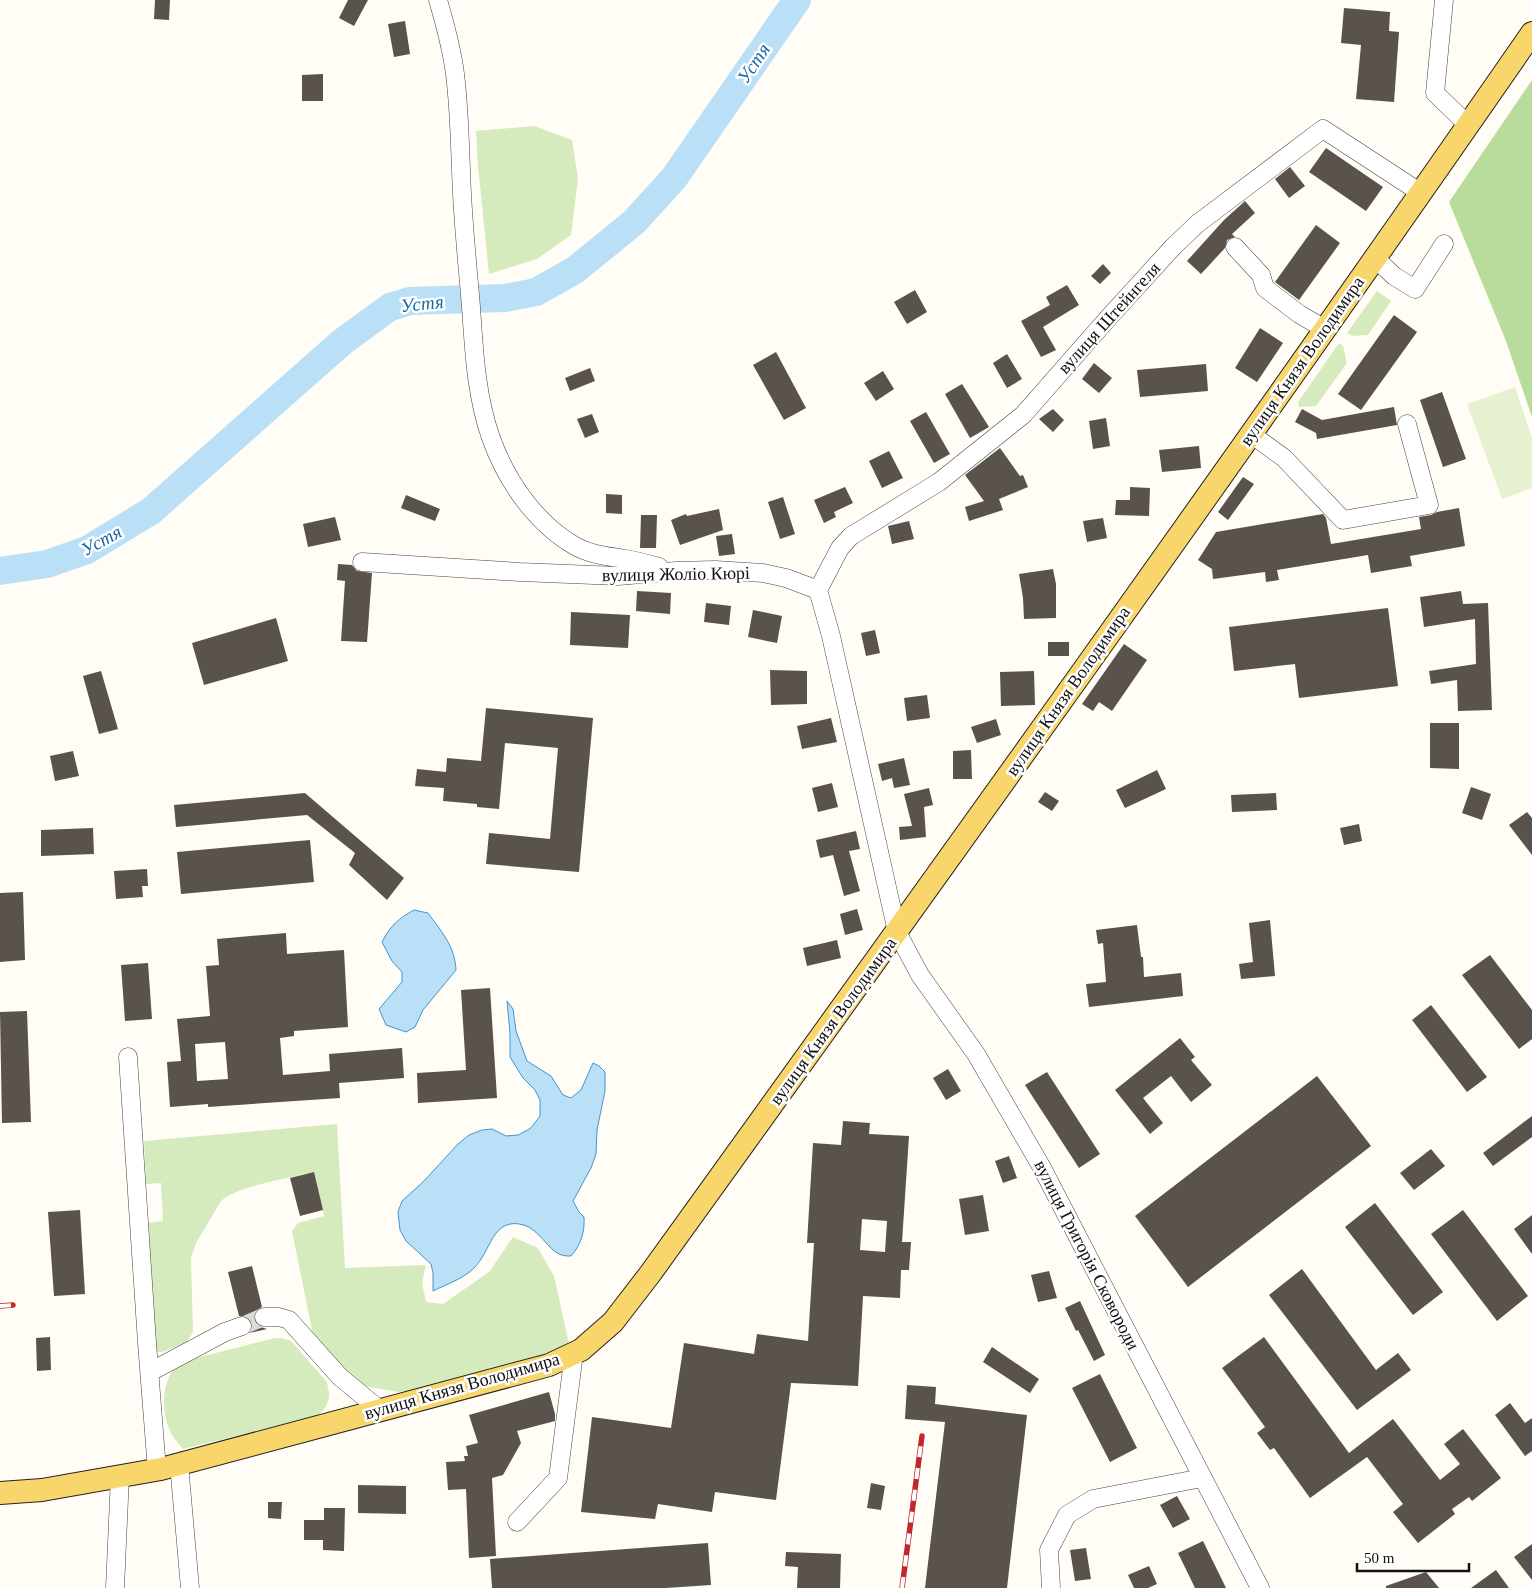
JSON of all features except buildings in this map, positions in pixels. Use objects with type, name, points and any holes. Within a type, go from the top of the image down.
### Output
[{"type":"main road","name":"вулиця Князя Володимира","points":[[0,1493],[42,1490],[157,1470],[549,1365],[581,1350],[613,1322],[662,1258],[897,932],[1251,434],[1532,33]]},
{"type":"street","points":[[438,0],[447,31],[455,72],[474,353],[480,390],[491,436],[509,477],[518,492],[534,511],[559,535],[576,546],[596,555],[676,571]]},
{"type":"street","points":[[1444,0],[1435,93],[1468,125]]},
{"type":"street","name":"вулиця Штейнгеля","points":[[818,590],[840,548],[851,536],[939,482],[1023,415],[1110,316],[1173,247],[1197,224],[1323,129],[1421,193]]},
{"type":"street","points":[[1375,258],[1394,276],[1415,290],[1444,244]]},
{"type":"street","points":[[1235,247],[1261,275],[1265,288],[1299,314],[1325,329]]},
{"type":"street","points":[[1251,434],[1284,458],[1343,520],[1429,505],[1407,424]]},
{"type":"street","name":"вулиця Жоліо Кюрі","points":[[362,562],[618,576],[715,570],[763,573],[786,578],[818,590]]},
{"type":"street","points":[[818,590],[831,636],[897,932]]},
{"type":"street","name":"вулиця Григорія Сковороди","points":[[897,932],[920,974],[976,1054],[1041,1166],[1260,1588]]},
{"type":"street","points":[[128,1057],[157,1470]]},
{"type":"street","points":[[264,1317],[280,1316],[289,1320],[340,1377],[380,1410]]},
{"type":"street","points":[[150,1372],[225,1332],[242,1326]]},
{"type":"street","points":[[517,1522],[558,1478],[574,1353]]},
{"type":"street","points":[[178,1464],[190,1588]]},
{"type":"street","points":[[115,1588],[120,1476]]},
{"type":"street","points":[[1051,1588],[1049,1550],[1067,1515],[1093,1499],[1202,1478]]},
{"type":"green space","points":[[1532,80],[1532,417],[1506,341],[1449,202]]},
{"type":"green space","points":[[534,126],[572,140],[578,178],[571,235],[537,259],[489,274],[476,131]]},
{"type":"green space","points":[[1377,291],[1391,301],[1368,335],[1353,336],[1347,333]]},
{"type":"green space","points":[[1339,343],[1343,346],[1347,363],[1316,406],[1299,407],[1298,402]]},
{"type":"green space","points":[[1515,387],[1532,438],[1532,488],[1502,499],[1467,404]]},
{"type":"green space","points":[[337,1124],[345,1268],[426,1265],[422,1283],[426,1302],[443,1304],[489,1272],[513,1237],[538,1248],[554,1276],[569,1344],[551,1352],[424,1389],[398,1392],[364,1386],[347,1377],[313,1335],[292,1231],[298,1223],[324,1216],[313,1172],[251,1187],[221,1201],[196,1243],[191,1258],[193,1332],[186,1343],[162,1352],[156,1352],[152,1345],[148,1223],[163,1221],[161,1183],[146,1184],[144,1141]]},
{"type":"green space","points":[[275,1338],[291,1341],[326,1381],[329,1396],[324,1409],[317,1416],[183,1449],[169,1429],[164,1409],[167,1383],[175,1368],[186,1361]]},
{"type":"water","points":[[414,910],[428,913],[442,933],[450,946],[456,970],[423,1010],[415,1027],[406,1032],[386,1025],[379,1009],[402,982],[402,972],[392,961],[382,942],[395,923]]},
{"type":"water","points":[[507,1001],[513,1009],[516,1031],[527,1061],[551,1076],[563,1095],[571,1098],[581,1090],[593,1063],[605,1072],[605,1091],[597,1130],[596,1154],[591,1168],[573,1201],[584,1217],[583,1233],[580,1243],[574,1252],[571,1256],[566,1256],[555,1252],[529,1227],[513,1224],[505,1226],[493,1237],[480,1261],[470,1272],[433,1291],[431,1264],[406,1241],[400,1230],[398,1212],[402,1201],[469,1135],[482,1130],[492,1129],[506,1136],[518,1135],[531,1128],[540,1116],[540,1100],[535,1090],[523,1078],[510,1057]]},
{"type":"waterway","name":"Устя","points":[[0,571],[47,564],[87,550],[151,511],[342,342],[390,307],[410,301],[505,298],[536,292],[575,270],[634,222],[674,178],[797,0]]},
{"type":"tunnel","points":[[242,1326],[264,1317]]},
{"type":"railway","points":[[0,1306],[13,1305]]},
{"type":"railway","points":[[902,1588],[922,1436]]}]
